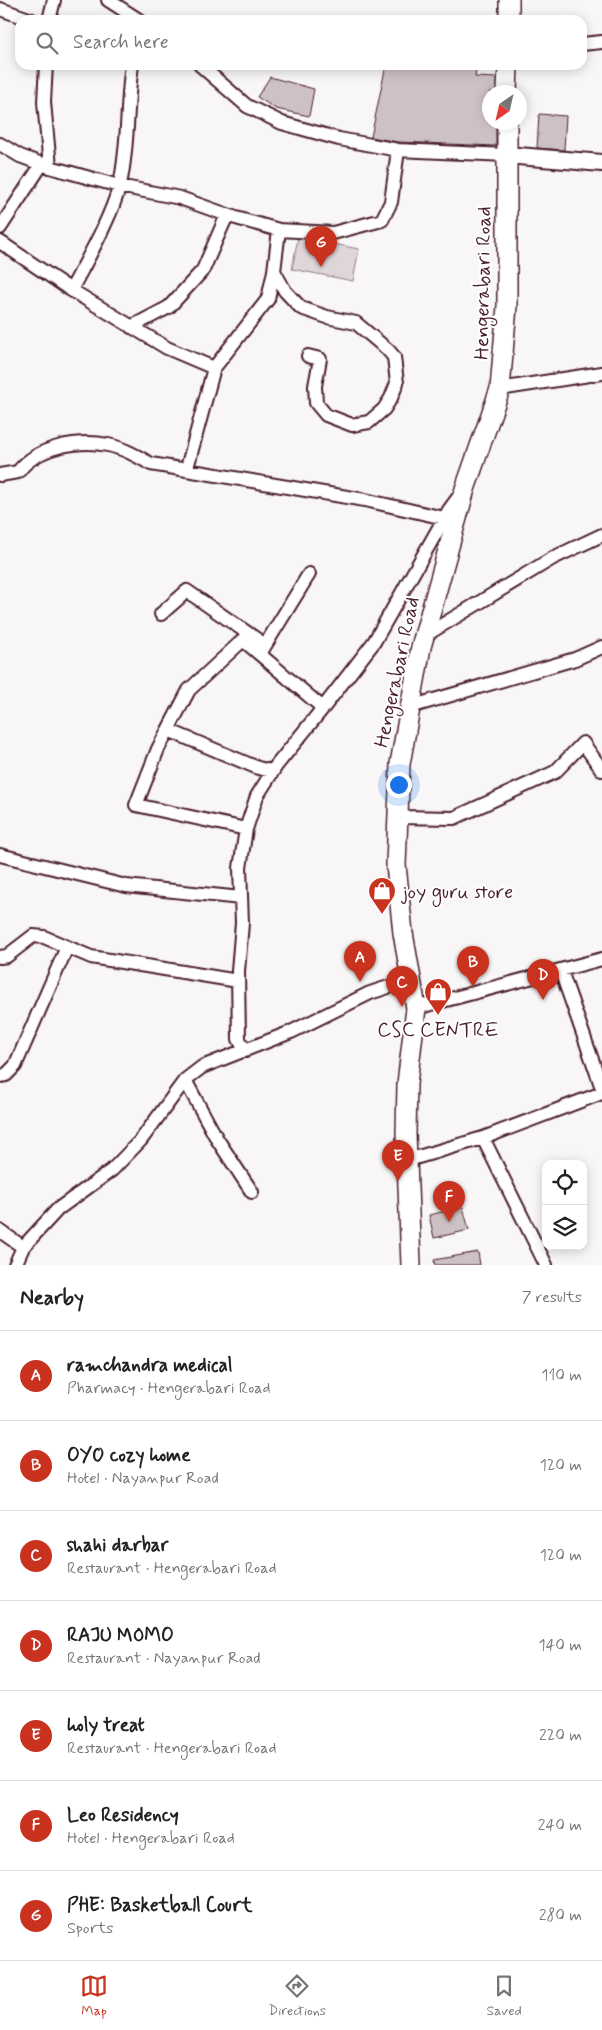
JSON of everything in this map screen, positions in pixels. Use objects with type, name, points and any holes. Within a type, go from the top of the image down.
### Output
[{"type":"main road","points":[[509,0],[509,15]]},
{"type":"main road","points":[[507,85],[508,70]]},
{"type":"main road","name":"Hengerabari Road","points":[[411,1265],[407,1084],[416,1008],[410,980],[396,865],[400,764],[424,636],[465,489],[500,389],[507,306],[506,130]]},
{"type":"street","points":[[50,15],[54,0]]},
{"type":"street","points":[[108,0],[131,15]]},
{"type":"street","points":[[0,9],[17,15]]},
{"type":"street","points":[[587,44],[602,42]]},
{"type":"street","points":[[0,228],[46,165],[44,102],[46,70]]},
{"type":"street","points":[[71,290],[97,239],[119,186],[125,154],[128,89],[131,70]]},
{"type":"street","points":[[206,70],[247,106],[282,123],[339,139],[398,150],[506,155],[602,163]]},
{"type":"street","points":[[0,144],[20,156],[46,165],[119,186],[180,198],[227,215],[279,230],[333,232],[382,220],[392,202],[398,150]]},
{"type":"street","points":[[131,327],[168,307],[203,270],[227,215]]},
{"type":"street","points":[[187,468],[214,368],[268,299],[274,271],[279,230]]},
{"type":"street","points":[[0,242],[71,290],[131,327],[167,348],[214,368]]},
{"type":"street","points":[[274,271],[286,291],[301,308],[327,317],[356,323],[388,350],[394,357],[397,383],[391,398],[384,408],[369,422],[352,425],[326,415],[316,403],[315,386],[320,359],[308,356]]},
{"type":"street","points":[[500,389],[602,373]]},
{"type":"street","points":[[0,475],[18,472],[26,461],[60,446],[91,443],[108,445],[131,453],[151,464],[187,468],[365,500],[444,518]]},
{"type":"street","points":[[245,1051],[239,1039],[238,981],[242,923],[240,868],[246,829],[257,796],[272,771],[374,642],[444,518],[465,489]]},
{"type":"street","points":[[424,636],[553,558],[602,535]]},
{"type":"street","points":[[263,650],[309,574]]},
{"type":"street","points":[[161,614],[187,591],[263,650],[323,708]]},
{"type":"street","points":[[246,829],[136,806],[158,749],[189,690],[243,640],[263,650]]},
{"type":"street","points":[[410,708],[575,659],[602,647]]},
{"type":"street","points":[[168,730],[258,768],[272,771]]},
{"type":"street","points":[[398,817],[454,818],[555,772],[583,743],[602,770]]},
{"type":"street","points":[[0,855],[126,886],[241,898]]},
{"type":"street","points":[[0,957],[7,956],[33,936],[44,937],[90,957],[238,981]]},
{"type":"street","points":[[0,1076],[6,1075],[16,1066],[67,947]]},
{"type":"street","points":[[416,1008],[602,959]]},
{"type":"street","points":[[561,971],[602,1088]]},
{"type":"street","points":[[15,1265],[23,1246],[58,1209],[112,1170],[141,1140],[185,1080],[202,1066],[291,1032],[370,993],[410,980]]},
{"type":"street","points":[[185,1080],[218,1139],[252,1192]]},
{"type":"street","points":[[408,1160],[483,1138],[602,1093]]},
{"type":"street","points":[[483,1138],[546,1265]]},
{"type":"street","points":[[0,1231],[23,1246]]},
{"type":"shaded area","points":[[298,237],[359,249],[353,281],[292,269]]},
{"type":"building","points":[[385,70],[476,70],[475,77],[496,78],[496,85],[482,85],[482,130],[496,130],[496,146],[398,142],[371,137]]},
{"type":"building","points":[[270,77],[314,89],[309,116],[276,109],[257,97]]},
{"type":"building","points":[[539,114],[566,116],[564,150],[537,148]]},
{"type":"building","points":[[463,1207],[469,1230],[434,1238],[429,1215]]},
{"type":"building","points":[[478,1252],[480,1265],[435,1265],[434,1260]]},
{"type":"place","name":"PHE: Basketball Court","points":[[321,267]]},
{"type":"place","name":"joy guru store","points":[[382,915]]},
{"type":"place","name":"ramchandra medical","points":[[360,982]]},
{"type":"place","name":"OYO cozy home","points":[[473,987]]},
{"type":"place","name":"RAJU MOMO","points":[[543,1000]]},
{"type":"place","name":"shahi darbar","points":[[402,1007]]},
{"type":"place","name":"CSC CENTRE","points":[[438,1016]]},
{"type":"place","name":"holy treat","points":[[398,1181]]},
{"type":"place","name":"Leo Residency","points":[[449,1222]]}]
